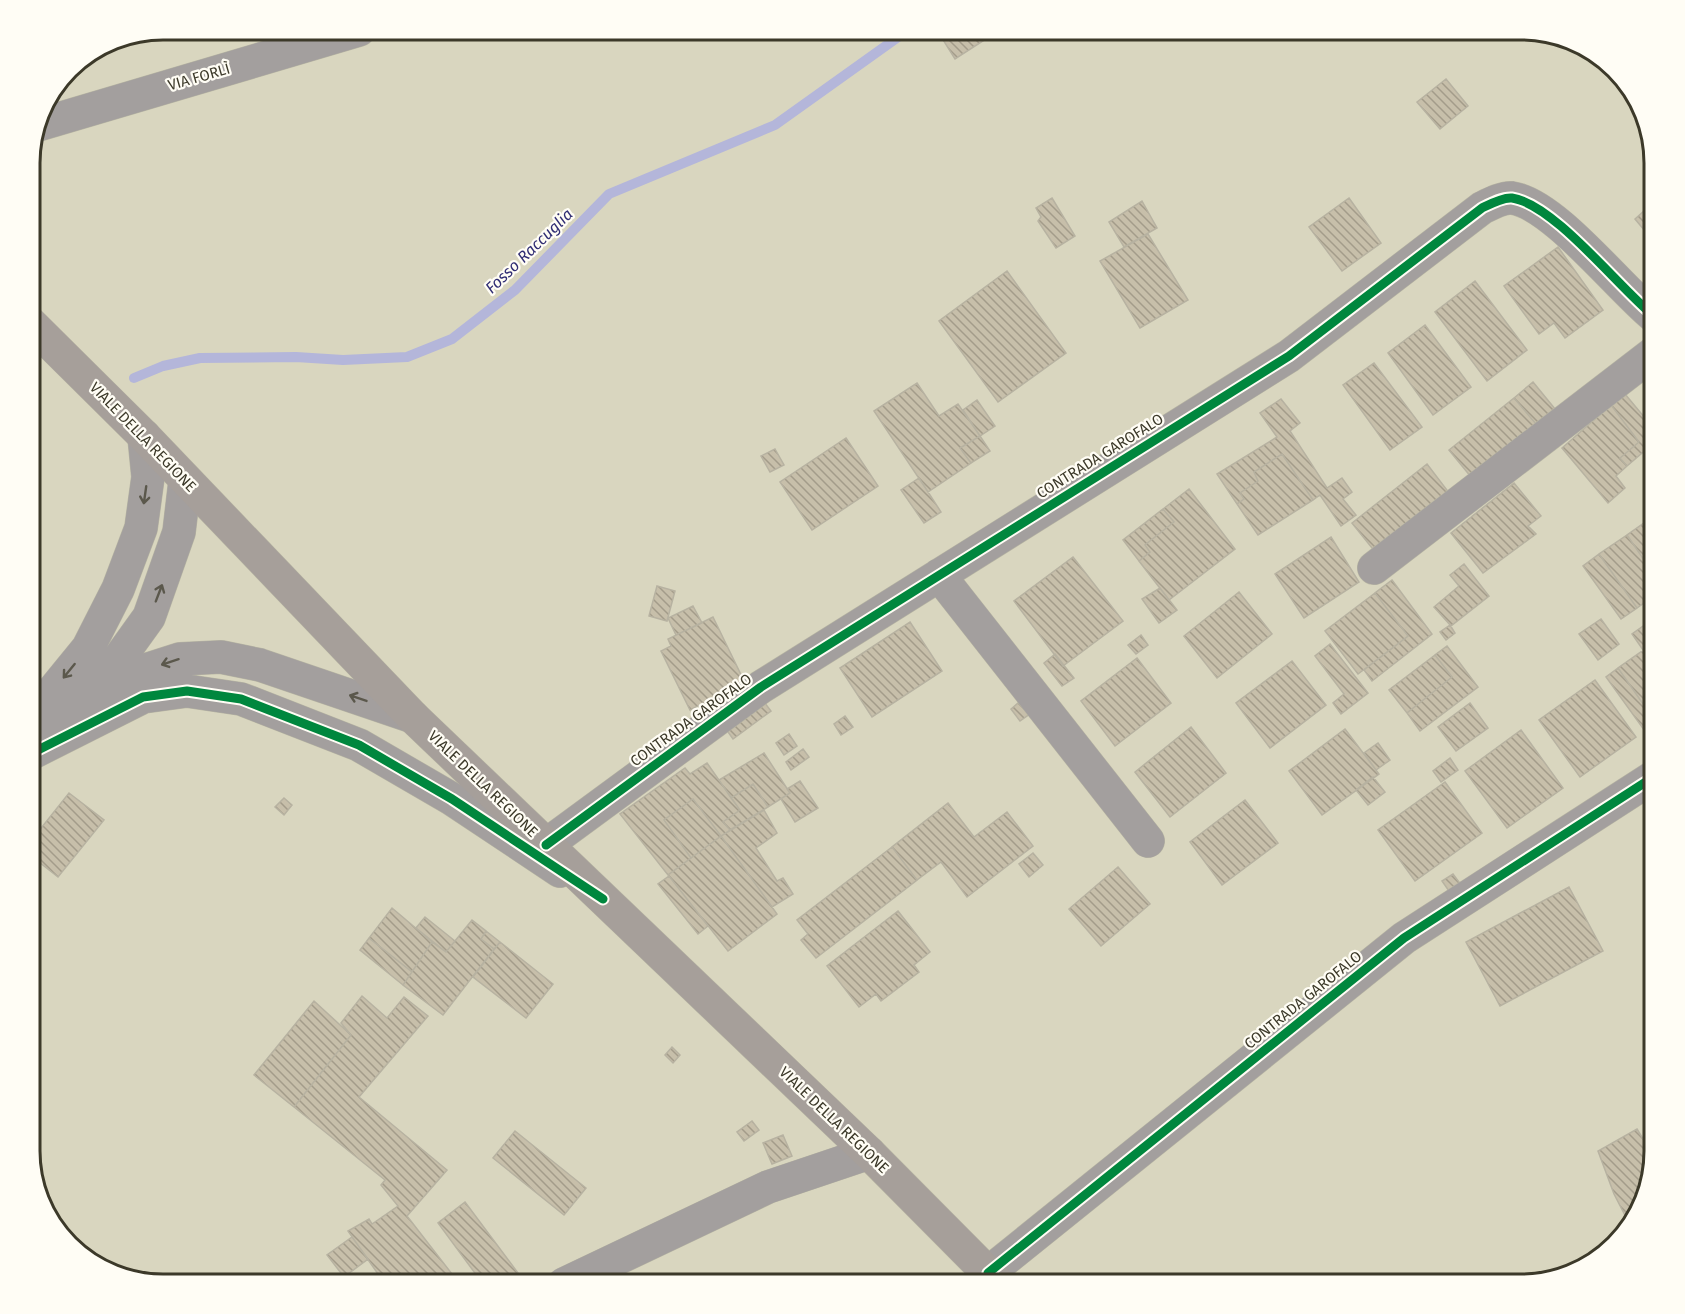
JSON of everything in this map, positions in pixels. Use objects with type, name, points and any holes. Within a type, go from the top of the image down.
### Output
[{"type":"main road","name":"VIALE DELLA REGIONE","points":[[41,334],[144,436],[413,717],[869,1153],[989,1274]]},
{"type":"street","name":"VIA FORLÌ","points":[[48,122],[325,40]]},
{"type":"street","name":"CONTRADA GAROFALO","points":[[546,845],[761,687],[1288,356],[1482,208],[1509,197],[1526,201],[1557,223],[1644,306]]},
{"type":"street","points":[[1374,568],[1644,360]]},
{"type":"street","points":[[41,706],[88,648],[118,590],[141,528],[148,477],[144,436]]},
{"type":"street","points":[[41,742],[102,684],[149,617],[179,532],[185,481]]},
{"type":"street","points":[[939,575],[1148,841]]},
{"type":"street","points":[[41,722],[102,684],[180,659],[221,657],[260,665],[413,717]]},
{"type":"street","points":[[41,747],[143,697],[187,691],[240,699],[359,745],[452,800],[603,898]]},
{"type":"street","name":"CONTRADA GAROFALO","points":[[998,1274],[1404,938],[1644,783]]},
{"type":"street","points":[[585,1274],[768,1187],[869,1153]]},
{"type":"building","points":[[943,40],[984,40],[955,59]]},
{"type":"building","points":[[1446,79],[1468,106],[1440,129],[1417,102]]},
{"type":"building","points":[[1052,198],[1075,236],[1056,248],[1038,221],[1041,217],[1036,208]]},
{"type":"building","points":[[1349,198],[1381,243],[1342,271],[1309,227]]},
{"type":"building","points":[[1142,201],[1157,228],[1124,247],[1109,222]]},
{"type":"building","points":[[1644,211],[1644,230],[1635,219]]},
{"type":"building","points":[[1148,234],[1188,300],[1140,328],[1100,261]]},
{"type":"building","points":[[1558,247],[1603,310],[1565,338],[1554,323],[1539,334],[1504,286]]},
{"type":"building","points":[[1007,271],[1066,353],[998,402],[939,321]]},
{"type":"building","points":[[1475,281],[1527,350],[1487,381],[1435,312]]},
{"type":"building","points":[[1425,325],[1471,387],[1433,415],[1388,353]]},
{"type":"building","points":[[1374,363],[1422,427],[1390,450],[1343,385]]},
{"type":"building","points":[[1533,382],[1555,409],[1536,424],[1514,398]]},
{"type":"building","points":[[917,383],[939,416],[958,404],[980,436],[960,448],[971,463],[928,492],[874,411]]},
{"type":"building","points":[[1625,394],[1644,417],[1644,451],[1627,466],[1620,458],[1639,442],[1611,405]]},
{"type":"building","points":[[1514,398],[1536,424],[1471,477],[1449,450]]},
{"type":"building","points":[[1281,399],[1300,423],[1290,431],[1327,488],[1342,478],[1352,492],[1343,499],[1356,515],[1341,526],[1320,495],[1313,500],[1282,454],[1254,472],[1258,481],[1240,493],[1244,499],[1237,504],[1217,474],[1277,437],[1260,413]]},
{"type":"building","points":[[977,400],[995,426],[980,436],[963,410]]},
{"type":"building","points":[[1611,405],[1639,442],[1620,458],[1627,466],[1616,476],[1625,488],[1608,503],[1562,448]]},
{"type":"building","points":[[980,436],[990,451],[971,463],[960,448]]},
{"type":"building","points":[[846,438],[878,486],[812,530],[780,482]]},
{"type":"building","points":[[775,449],[784,465],[770,472],[761,456]]},
{"type":"building","points":[[1282,454],[1313,500],[1258,535],[1237,504],[1244,499],[1240,493],[1258,481],[1254,472]]},
{"type":"building","points":[[1427,464],[1450,494],[1376,553],[1352,523]]},
{"type":"building","points":[[919,478],[941,512],[924,523],[901,490]]},
{"type":"building","points":[[1514,483],[1541,516],[1528,526],[1536,534],[1483,573],[1451,533]]},
{"type":"building","points":[[1189,489],[1235,549],[1169,600],[1139,561],[1150,552],[1145,545],[1174,522],[1163,509]]},
{"type":"building","points":[[1163,509],[1174,522],[1145,545],[1150,552],[1139,561],[1123,540]]},
{"type":"building","points":[[1644,523],[1644,560],[1627,535]]},
{"type":"building","points":[[1627,535],[1644,560],[1644,603],[1637,608],[1599,554]]},
{"type":"building","points":[[1331,537],[1359,582],[1304,618],[1275,574]]},
{"type":"building","points":[[1599,554],[1637,608],[1621,619],[1583,566]]},
{"type":"building","points":[[1073,557],[1123,621],[1063,666],[1014,601]]},
{"type":"building","points":[[1464,564],[1489,596],[1451,626],[1434,607],[1459,586],[1450,575]]},
{"type":"building","points":[[1392,580],[1432,634],[1372,681],[1364,670],[1408,636],[1375,593]]},
{"type":"building","points":[[657,586],[675,591],[667,621],[649,616]]},
{"type":"building","points":[[1160,588],[1177,610],[1159,623],[1142,599]]},
{"type":"building","points":[[1239,592],[1272,634],[1217,678],[1184,636]]},
{"type":"building","points":[[1375,593],[1408,636],[1358,674],[1325,631]]},
{"type":"building","points":[[693,606],[702,623],[676,635],[668,618]]},
{"type":"building","points":[[713,617],[745,683],[690,710],[661,651],[671,646],[668,639]]},
{"type":"building","points":[[1601,619],[1619,644],[1598,660],[1579,634]]},
{"type":"building","points":[[910,622],[942,671],[872,717],[840,668]]},
{"type":"building","points":[[1450,625],[1455,633],[1446,640],[1440,632]]},
{"type":"building","points":[[1644,625],[1644,649],[1643,650],[1632,634]]},
{"type":"building","points":[[1141,635],[1148,645],[1136,654],[1128,645]]},
{"type":"building","points":[[1330,644],[1368,693],[1341,714],[1333,703],[1344,694],[1315,656]]},
{"type":"building","points":[[1447,646],[1478,687],[1420,731],[1407,713],[1452,677],[1435,655]]},
{"type":"building","points":[[1644,650],[1644,705],[1618,668]]},
{"type":"building","points":[[1055,654],[1074,678],[1062,686],[1044,663]]},
{"type":"building","points":[[1435,655],[1452,677],[1407,713],[1389,690]]},
{"type":"building","points":[[1137,658],[1171,703],[1115,746],[1081,701]]},
{"type":"building","points":[[1292,661],[1326,705],[1270,748],[1236,703]]},
{"type":"building","points":[[1618,668],[1644,705],[1644,730],[1606,677]]},
{"type":"building","points":[[1595,680],[1636,737],[1580,777],[1539,720]]},
{"type":"building","points":[[761,698],[771,711],[733,739],[723,725]]},
{"type":"building","points":[[1024,698],[1034,711],[1020,721],[1011,709]]},
{"type":"building","points":[[1470,703],[1488,728],[1456,751],[1438,727]]},
{"type":"building","points":[[845,716],[853,727],[841,735],[834,724]]},
{"type":"building","points":[[1191,727],[1226,773],[1170,817],[1135,772]]},
{"type":"building","points":[[1345,729],[1379,774],[1322,815],[1289,771]]},
{"type":"building","points":[[1521,730],[1563,788],[1507,828],[1465,771]]},
{"type":"building","points":[[789,734],[797,746],[784,755],[776,743]]},
{"type":"building","points":[[1378,743],[1390,760],[1376,770],[1364,753]]},
{"type":"building","points":[[803,749],[809,757],[791,770],[786,762]]},
{"type":"building","points":[[764,753],[790,793],[768,807],[753,784],[731,798],[719,780]]},
{"type":"building","points":[[1450,758],[1458,770],[1441,782],[1433,771]]},
{"type":"building","points":[[707,763],[740,810],[723,822],[730,830],[721,836],[693,799],[664,820],[691,858],[668,875],[620,814],[685,768],[690,774]]},
{"type":"building","points":[[1373,777],[1385,792],[1368,805],[1356,790]]},
{"type":"building","points":[[800,781],[818,808],[795,822],[781,799],[790,793],[787,789]]},
{"type":"building","points":[[1445,782],[1482,833],[1415,881],[1378,830]]},
{"type":"building","points":[[753,784],[768,807],[730,830],[723,822],[740,810],[731,798]]},
{"type":"building","points":[[69,793],[104,820],[58,877],[41,864],[41,828]]},
{"type":"building","points":[[284,798],[292,805],[284,815],[275,807]]},
{"type":"building","points":[[693,799],[721,836],[691,858],[664,820]]},
{"type":"building","points":[[1245,800],[1278,843],[1222,885],[1190,842]]},
{"type":"building","points":[[948,803],[974,837],[1007,812],[1033,846],[967,897],[941,862],[917,880],[892,847]]},
{"type":"building","points":[[764,810],[777,833],[756,848],[777,881],[783,878],[793,894],[772,907],[721,836]]},
{"type":"building","points":[[721,836],[777,914],[728,951],[668,875]]},
{"type":"building","points":[[892,847],[917,880],[816,958],[801,940],[808,934],[797,920]]},
{"type":"building","points":[[1033,853],[1043,865],[1029,877],[1019,864]]},
{"type":"building","points":[[1118,867],[1150,904],[1101,946],[1069,909]]},
{"type":"building","points":[[1453,874],[1462,886],[1451,894],[1442,881]]},
{"type":"building","points":[[669,876],[708,926],[698,934],[658,884]]},
{"type":"building","points":[[1569,887],[1603,951],[1500,1006],[1466,942]]},
{"type":"building","points":[[392,908],[432,942],[412,972],[369,938]]},
{"type":"building","points":[[898,911],[930,952],[914,965],[919,972],[881,1001],[876,994],[859,1007],[827,966]]},
{"type":"building","points":[[425,917],[455,941],[446,952],[416,928]]},
{"type":"building","points":[[472,920],[486,931],[481,939],[494,949],[443,1015],[403,985],[432,942],[446,952]]},
{"type":"building","points":[[486,931],[500,942],[494,949],[481,939]]},
{"type":"building","points":[[369,938],[412,972],[403,985],[360,950]]},
{"type":"building","points":[[500,942],[553,984],[526,1018],[473,977]]},
{"type":"building","points":[[362,996],[387,1018],[404,997],[428,1016],[359,1097],[447,1170],[407,1216],[452,1274],[378,1274],[348,1231],[369,1219],[372,1224],[398,1206],[381,1185],[385,1180],[294,1107],[351,1035],[341,1023]]},
{"type":"building","points":[[314,1001],[351,1035],[294,1107],[254,1075]]},
{"type":"building","points":[[672,1047],[680,1055],[673,1063],[665,1055]]},
{"type":"building","points":[[752,1121],[759,1130],[744,1141],[737,1132]]},
{"type":"building","points":[[1637,1129],[1644,1140],[1640,1182],[1632,1205],[1625,1216],[1614,1194],[1598,1151]]},
{"type":"building","points":[[515,1131],[586,1188],[564,1215],[493,1158]]},
{"type":"building","points":[[783,1135],[792,1156],[772,1164],[763,1143]]},
{"type":"building","points":[[465,1202],[519,1274],[476,1274],[438,1223]]},
{"type":"building","points":[[352,1237],[368,1259],[348,1274],[342,1274],[327,1255]]},
{"type":"waterway","name":"Fosso Raccuglia","points":[[134,378],[163,366],[200,358],[296,357],[343,360],[407,357],[452,339],[515,290],[609,194],[775,125],[894,40]]},
{"type":"cycle path","points":[[546,845],[761,687],[1289,356],[1482,208],[1512,198],[1529,204],[1547,215],[1586,249],[1644,307]]},
{"type":"cycle path","points":[[41,748],[143,697],[187,691],[241,699],[359,745],[452,799],[603,899]]},
{"type":"cycle path","points":[[988,1273],[1404,938],[1644,783]]}]
